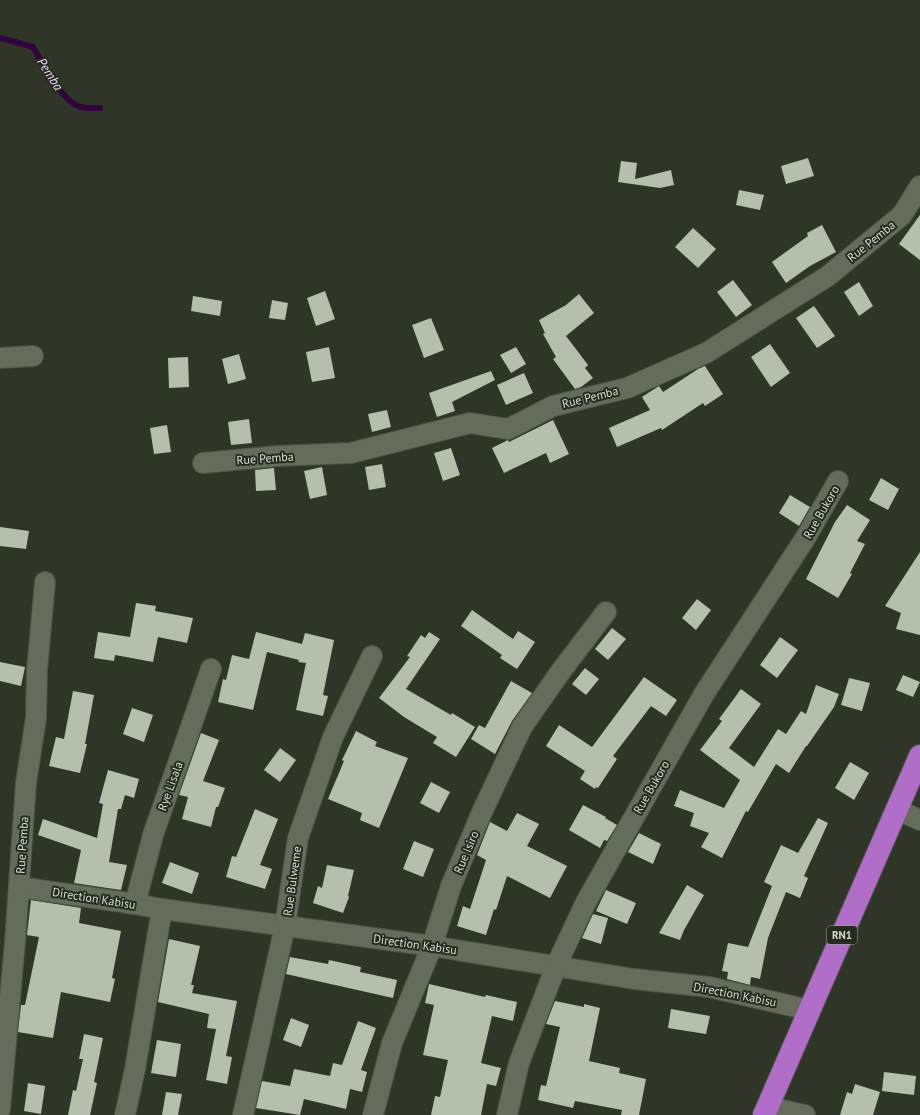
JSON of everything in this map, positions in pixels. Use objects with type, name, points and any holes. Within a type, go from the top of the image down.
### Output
[{"type":"highway","name":"RN1","points":[[766,1111],[898,810],[920,756]]},
{"type":"street","name":"Rue Pemba","points":[[203,463],[277,456],[350,454],[470,423],[508,430],[553,406],[627,388],[706,353],[828,276],[902,215],[920,186]]},
{"type":"street","points":[[0,358],[33,356]]},
{"type":"street","name":"Rue Bukoro","points":[[507,1115],[519,1063],[556,966],[586,902],[700,701],[806,537],[838,481]]},
{"type":"street","name":"Rue Pemba","points":[[0,1109],[7,942],[19,887],[26,783],[36,718],[37,670],[45,582]]},
{"type":"street","name":"Rue Isiro","points":[[373,1115],[392,1043],[432,946],[451,886],[482,812],[522,727],[606,612]]},
{"type":"street","name":"Rue Bulweme","points":[[243,1115],[286,926],[298,838],[333,737],[372,656]]},
{"type":"street","name":"Rye Lisala","points":[[135,904],[153,835],[211,669]]},
{"type":"street","points":[[898,810],[920,820]]},
{"type":"street","name":"Direction Kabisu","points":[[19,887],[162,909],[432,946],[634,979],[709,987],[810,1010]]},
{"type":"street","points":[[125,1115],[136,1068],[162,909]]},
{"type":"street","points":[[766,1111],[805,1115]]},
{"type":"building","points":[[808,158],[814,176],[786,184],[781,166]]},
{"type":"building","points":[[621,161],[637,163],[635,179],[671,170],[674,185],[660,188],[618,182]]},
{"type":"building","points":[[739,190],[764,195],[760,210],[736,205]]},
{"type":"building","points":[[920,215],[920,260],[899,244]]},
{"type":"building","points":[[822,225],[836,252],[810,266],[786,283],[772,262],[808,236],[807,233]]},
{"type":"building","points":[[693,228],[716,249],[698,268],[675,247]]},
{"type":"building","points":[[733,280],[752,305],[736,317],[717,292]]},
{"type":"building","points":[[859,282],[873,306],[859,316],[844,292]]},
{"type":"building","points":[[325,291],[335,319],[316,326],[307,298]]},
{"type":"building","points":[[579,294],[594,313],[566,336],[588,365],[585,368],[593,378],[581,387],[575,389],[553,359],[556,357],[543,334],[545,333],[539,320],[566,305]]},
{"type":"building","points":[[193,296],[222,301],[220,316],[191,311]]},
{"type":"building","points":[[272,300],[288,303],[285,320],[269,318]]},
{"type":"building","points":[[814,306],[835,336],[817,348],[796,318]]},
{"type":"building","points":[[431,318],[444,350],[424,358],[412,325]]},
{"type":"building","points":[[770,344],[790,373],[771,387],[751,357]]},
{"type":"building","points":[[329,347],[335,378],[312,382],[306,352]]},
{"type":"building","points":[[516,347],[526,364],[511,373],[500,355]]},
{"type":"building","points":[[239,354],[246,379],[228,384],[222,359]]},
{"type":"building","points":[[188,357],[189,387],[169,388],[168,358]]},
{"type":"building","points":[[705,366],[723,394],[705,406],[703,403],[662,430],[661,428],[617,447],[609,428],[650,410],[642,397],[659,386],[663,392]]},
{"type":"building","points":[[491,371],[495,380],[452,402],[455,411],[437,417],[429,393]]},
{"type":"building","points":[[524,373],[533,393],[506,405],[497,385]]},
{"type":"building","points":[[387,410],[391,427],[372,432],[368,414]]},
{"type":"building","points":[[249,419],[252,443],[231,445],[228,422]]},
{"type":"building","points":[[553,420],[569,454],[550,463],[546,453],[504,473],[492,448],[508,440],[509,442]]},
{"type":"building","points":[[167,425],[171,452],[154,454],[150,428]]},
{"type":"building","points":[[451,448],[460,475],[443,481],[434,453]]},
{"type":"building","points":[[382,464],[386,487],[369,490],[365,467]]},
{"type":"building","points":[[322,467],[327,495],[310,499],[304,471]]},
{"type":"building","points":[[274,468],[276,490],[256,491],[255,470]]},
{"type":"building","points":[[881,478],[899,489],[888,510],[869,500]]},
{"type":"building","points":[[790,495],[810,507],[799,526],[779,513]]},
{"type":"building","points":[[847,505],[870,520],[857,541],[865,544],[850,573],[852,574],[838,598],[806,579],[835,522]]},
{"type":"building","points":[[0,527],[29,531],[26,549],[0,546]]},
{"type":"building","points":[[920,552],[920,635],[896,629],[901,613],[885,606]]},
{"type":"building","points":[[697,599],[711,610],[696,630],[682,618]]},
{"type":"building","points":[[136,603],[156,606],[155,611],[193,618],[187,643],[158,637],[153,662],[115,655],[114,661],[94,658],[98,632],[130,637]]},
{"type":"building","points":[[472,610],[513,639],[518,631],[535,642],[517,669],[500,658],[502,655],[461,626]]},
{"type":"building","points":[[612,628],[626,639],[608,660],[595,649]]},
{"type":"building","points":[[256,632],[302,644],[305,633],[334,640],[323,695],[328,696],[323,716],[296,710],[306,663],[298,662],[299,660],[267,652],[253,710],[218,702],[223,679],[226,680],[232,655],[249,659]]},
{"type":"building","points":[[429,632],[440,639],[406,689],[475,727],[456,757],[433,743],[437,737],[404,717],[379,698],[410,657],[407,656],[421,635],[425,638]]},
{"type":"building","points":[[780,637],[798,650],[777,678],[760,665]]},
{"type":"building","points":[[0,662],[25,667],[21,686],[0,681]]},
{"type":"building","points":[[585,668],[599,679],[586,695],[572,684]]},
{"type":"building","points":[[903,675],[920,682],[913,697],[896,690]]},
{"type":"building","points":[[644,677],[677,700],[666,716],[651,706],[613,756],[617,759],[598,788],[596,787],[595,789],[580,779],[585,771],[546,746],[559,725],[592,747]]},
{"type":"building","points":[[849,678],[870,683],[862,711],[841,705]]},
{"type":"building","points":[[511,681],[532,693],[512,721],[495,754],[471,739],[479,725],[485,728]]},
{"type":"building","points":[[816,685],[839,694],[834,707],[789,773],[776,764],[748,812],[746,811],[722,858],[701,847],[709,833],[690,826],[694,813],[674,806],[680,790],[724,808],[740,780],[700,750],[722,721],[719,719],[741,689],[761,704],[729,748],[754,767],[778,729],[786,734],[801,711],[806,714]]},
{"type":"building","points":[[73,691],[94,695],[85,744],[87,744],[80,773],[49,766],[56,737],[64,739]]},
{"type":"building","points":[[132,708],[153,715],[144,742],[123,734]]},
{"type":"building","points":[[356,731],[377,742],[375,746],[408,758],[379,828],[360,820],[362,813],[328,799],[344,761],[342,760]]},
{"type":"building","points":[[201,733],[219,740],[203,781],[225,788],[218,807],[216,807],[211,827],[182,819],[188,797],[179,795]]},
{"type":"building","points":[[280,748],[296,760],[280,782],[264,770]]},
{"type":"building","points":[[850,762],[869,773],[854,800],[835,788]]},
{"type":"building","points":[[108,770],[139,779],[134,798],[125,795],[121,809],[118,809],[109,862],[127,865],[121,890],[74,883],[81,850],[38,835],[43,819],[97,838],[103,804],[99,803]]},
{"type":"building","points":[[431,782],[450,792],[439,813],[420,803]]},
{"type":"building","points":[[583,805],[606,817],[605,818],[617,825],[607,841],[604,840],[600,848],[569,830]]},
{"type":"building","points":[[255,809],[278,819],[260,865],[272,869],[265,889],[226,877],[232,856],[236,857]]},
{"type":"building","points":[[517,813],[539,824],[527,846],[567,866],[550,898],[507,876],[486,935],[457,926],[463,906],[470,909],[486,860],[477,855],[490,822],[507,831]]},
{"type":"building","points":[[818,818],[828,823],[804,876],[808,878],[800,898],[786,892],[768,938],[760,979],[751,977],[750,985],[727,979],[728,972],[722,971],[728,943],[748,947],[772,886],[764,882],[781,845],[798,853]]},
{"type":"building","points":[[639,833],[661,844],[653,864],[628,852]]},
{"type":"building","points":[[414,841],[434,849],[423,877],[403,869]]},
{"type":"building","points":[[170,862],[199,873],[192,894],[162,883]]},
{"type":"building","points":[[327,865],[354,870],[349,897],[343,913],[313,903],[318,886],[322,888]]},
{"type":"building","points":[[687,885],[704,895],[680,940],[659,933]]},
{"type":"building","points":[[606,890],[636,903],[627,924],[596,911]]},
{"type":"building","points":[[31,900],[81,908],[79,923],[121,931],[112,978],[115,979],[110,1002],[61,992],[53,1038],[18,1032],[21,1005],[25,1005],[39,937],[27,935]]},
{"type":"building","points":[[593,914],[608,918],[601,944],[582,938]]},
{"type":"building","points":[[169,939],[200,946],[191,985],[194,985],[192,993],[237,1001],[226,1056],[232,1057],[227,1084],[206,1080],[216,1029],[207,1028],[209,1014],[158,1002]]},
{"type":"building","points":[[290,957],[328,964],[329,960],[361,967],[360,972],[397,980],[393,998],[286,974]]},
{"type":"building","points":[[429,984],[485,997],[486,995],[517,1002],[513,1021],[492,1016],[481,1063],[501,1068],[496,1086],[487,1084],[481,1115],[431,1115],[435,1096],[440,1097],[448,1060],[423,1055],[434,1005],[425,1003]]},
{"type":"building","points":[[555,1001],[584,1007],[584,1004],[600,1008],[589,1061],[620,1068],[619,1073],[646,1079],[639,1115],[621,1115],[622,1110],[575,1101],[573,1108],[538,1100],[541,1085],[546,1086],[560,1027],[546,1024]]},
{"type":"building","points":[[671,1009],[710,1016],[706,1034],[668,1028]]},
{"type":"building","points":[[291,1018],[309,1025],[301,1047],[283,1040]]},
{"type":"building","points":[[358,1021],[376,1028],[361,1070],[367,1072],[362,1092],[350,1089],[346,1109],[304,1099],[300,1115],[256,1108],[262,1081],[290,1086],[294,1069],[330,1076],[333,1063],[342,1065]]},
{"type":"building","points":[[84,1034],[103,1038],[94,1082],[97,1083],[90,1115],[68,1115],[73,1090],[76,1091],[83,1059],[79,1059]]},
{"type":"building","points":[[157,1040],[181,1044],[176,1077],[151,1073]]},
{"type":"building","points":[[884,1072],[916,1076],[914,1095],[882,1091]]},
{"type":"building","points":[[28,1083],[45,1086],[41,1114],[24,1111]]},
{"type":"building","points":[[855,1084],[880,1092],[873,1115],[840,1115],[847,1092],[852,1094]]},
{"type":"building","points":[[166,1092],[182,1094],[178,1115],[162,1115]]},
{"type":"waterway","name":"Pemba","points":[[0,38],[33,47],[52,80],[65,96],[83,108],[100,108]]}]
